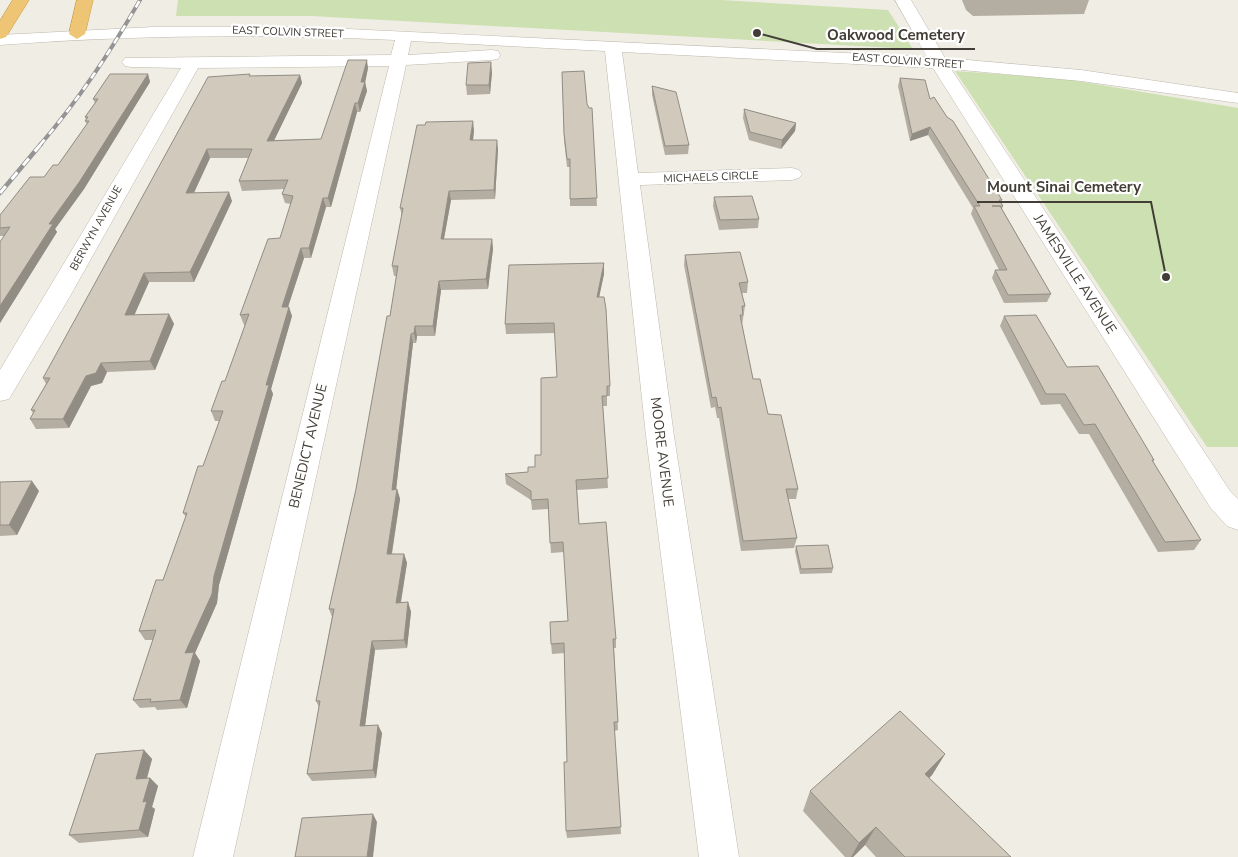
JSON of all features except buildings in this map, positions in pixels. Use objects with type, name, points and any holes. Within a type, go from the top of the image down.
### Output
[{"type":"highway","points":[[4,28],[21,0]]},
{"type":"highway","points":[[77,34],[85,0]]},
{"type":"street","name":"JAMESVILLE AVENUE","points":[[903,0],[958,96],[1220,499],[1238,518]]},
{"type":"street","name":"EAST COLVIN STREET","points":[[0,40],[77,34],[217,29],[401,49],[500,54],[576,44]]},
{"type":"street","name":"EAST COLVIN STREET","points":[[131,62],[192,63],[401,49],[576,44],[939,63],[1060,73],[1238,98]]},
{"type":"street","name":"MOORE AVENUE","points":[[613,47],[660,436],[719,857]]},
{"type":"street","name":"BENEDICT AVENUE","points":[[213,857],[401,49]]},
{"type":"street","name":"BERWYN AVENUE","points":[[0,392],[57,298],[192,63]]},
{"type":"street","name":"MICHAELS CIRCLE","points":[[630,179],[792,174]]},
{"type":"green space","points":[[178,0],[720,0],[888,10],[913,49],[311,16],[176,16]]},
{"type":"green space","points":[[955,71],[1065,79],[1238,108],[1238,447],[1207,447]]},
{"type":"railway","points":[[40,145],[93,75],[140,0]]},
{"type":"railway","points":[[0,193],[41,144]]},
{"type":"place","name":"Oakwood Cemetery","points":[[757,33]]},
{"type":"place","name":"Mount Sinai Cemetery","points":[[1166,277]]}]
